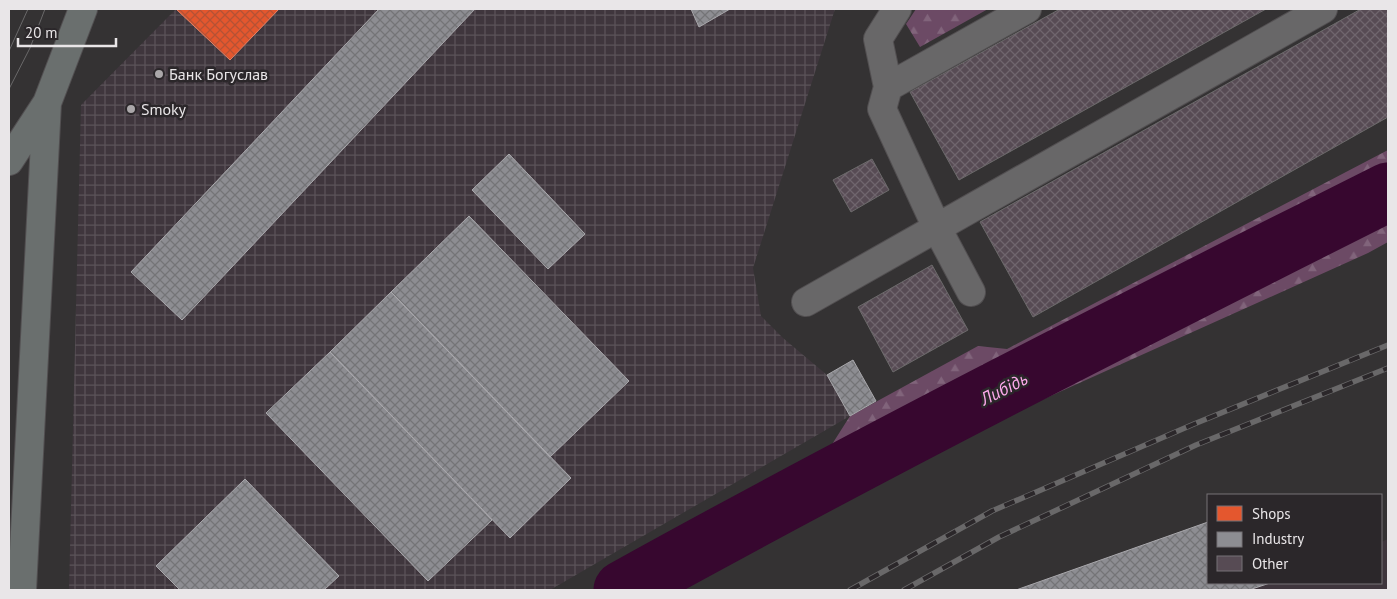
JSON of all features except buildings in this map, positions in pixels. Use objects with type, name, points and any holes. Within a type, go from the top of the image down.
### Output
[{"type":"main road","points":[[9,162],[47,103],[83,9]]},
{"type":"main road","points":[[22,590],[47,103]]},
{"type":"lane","points":[[897,9],[878,39],[888,88],[882,110],[937,228],[971,292]]},
{"type":"lane","points":[[888,88],[1027,9]]},
{"type":"lane","points":[[806,302],[1323,9]]},
{"type":"shaded area","points":[[176,9],[835,9],[753,268],[761,316],[783,338],[827,375],[850,416],[550,590],[69,590],[81,105]]},
{"type":"shaded area","points":[[1388,539],[1388,590],[1249,590],[1267,584],[1382,584],[1382,542]]},
{"type":"green space","points":[[916,9],[988,9],[920,47],[906,24]]},
{"type":"green space","points":[[1388,150],[1388,242],[1368,253],[1006,416],[966,425],[913,457],[864,479],[828,490],[817,468],[850,416],[978,346],[1007,349]]},
{"type":"waterway","name":"Либідь","points":[[623,590],[908,437],[1388,192]]},
{"type":"tram line","points":[[9,51],[28,9]]},
{"type":"tram line","points":[[9,89],[30,48],[45,9]]},
{"type":"railway","points":[[850,590],[992,511],[1194,424],[1388,345]]},
{"type":"railway","points":[[904,590],[999,537],[1196,445],[1388,368]]},
{"type":"place","name":"Банк Богуслав","points":[[159,74]]},
{"type":"place","name":"Smoky","points":[[131,109]]}]
